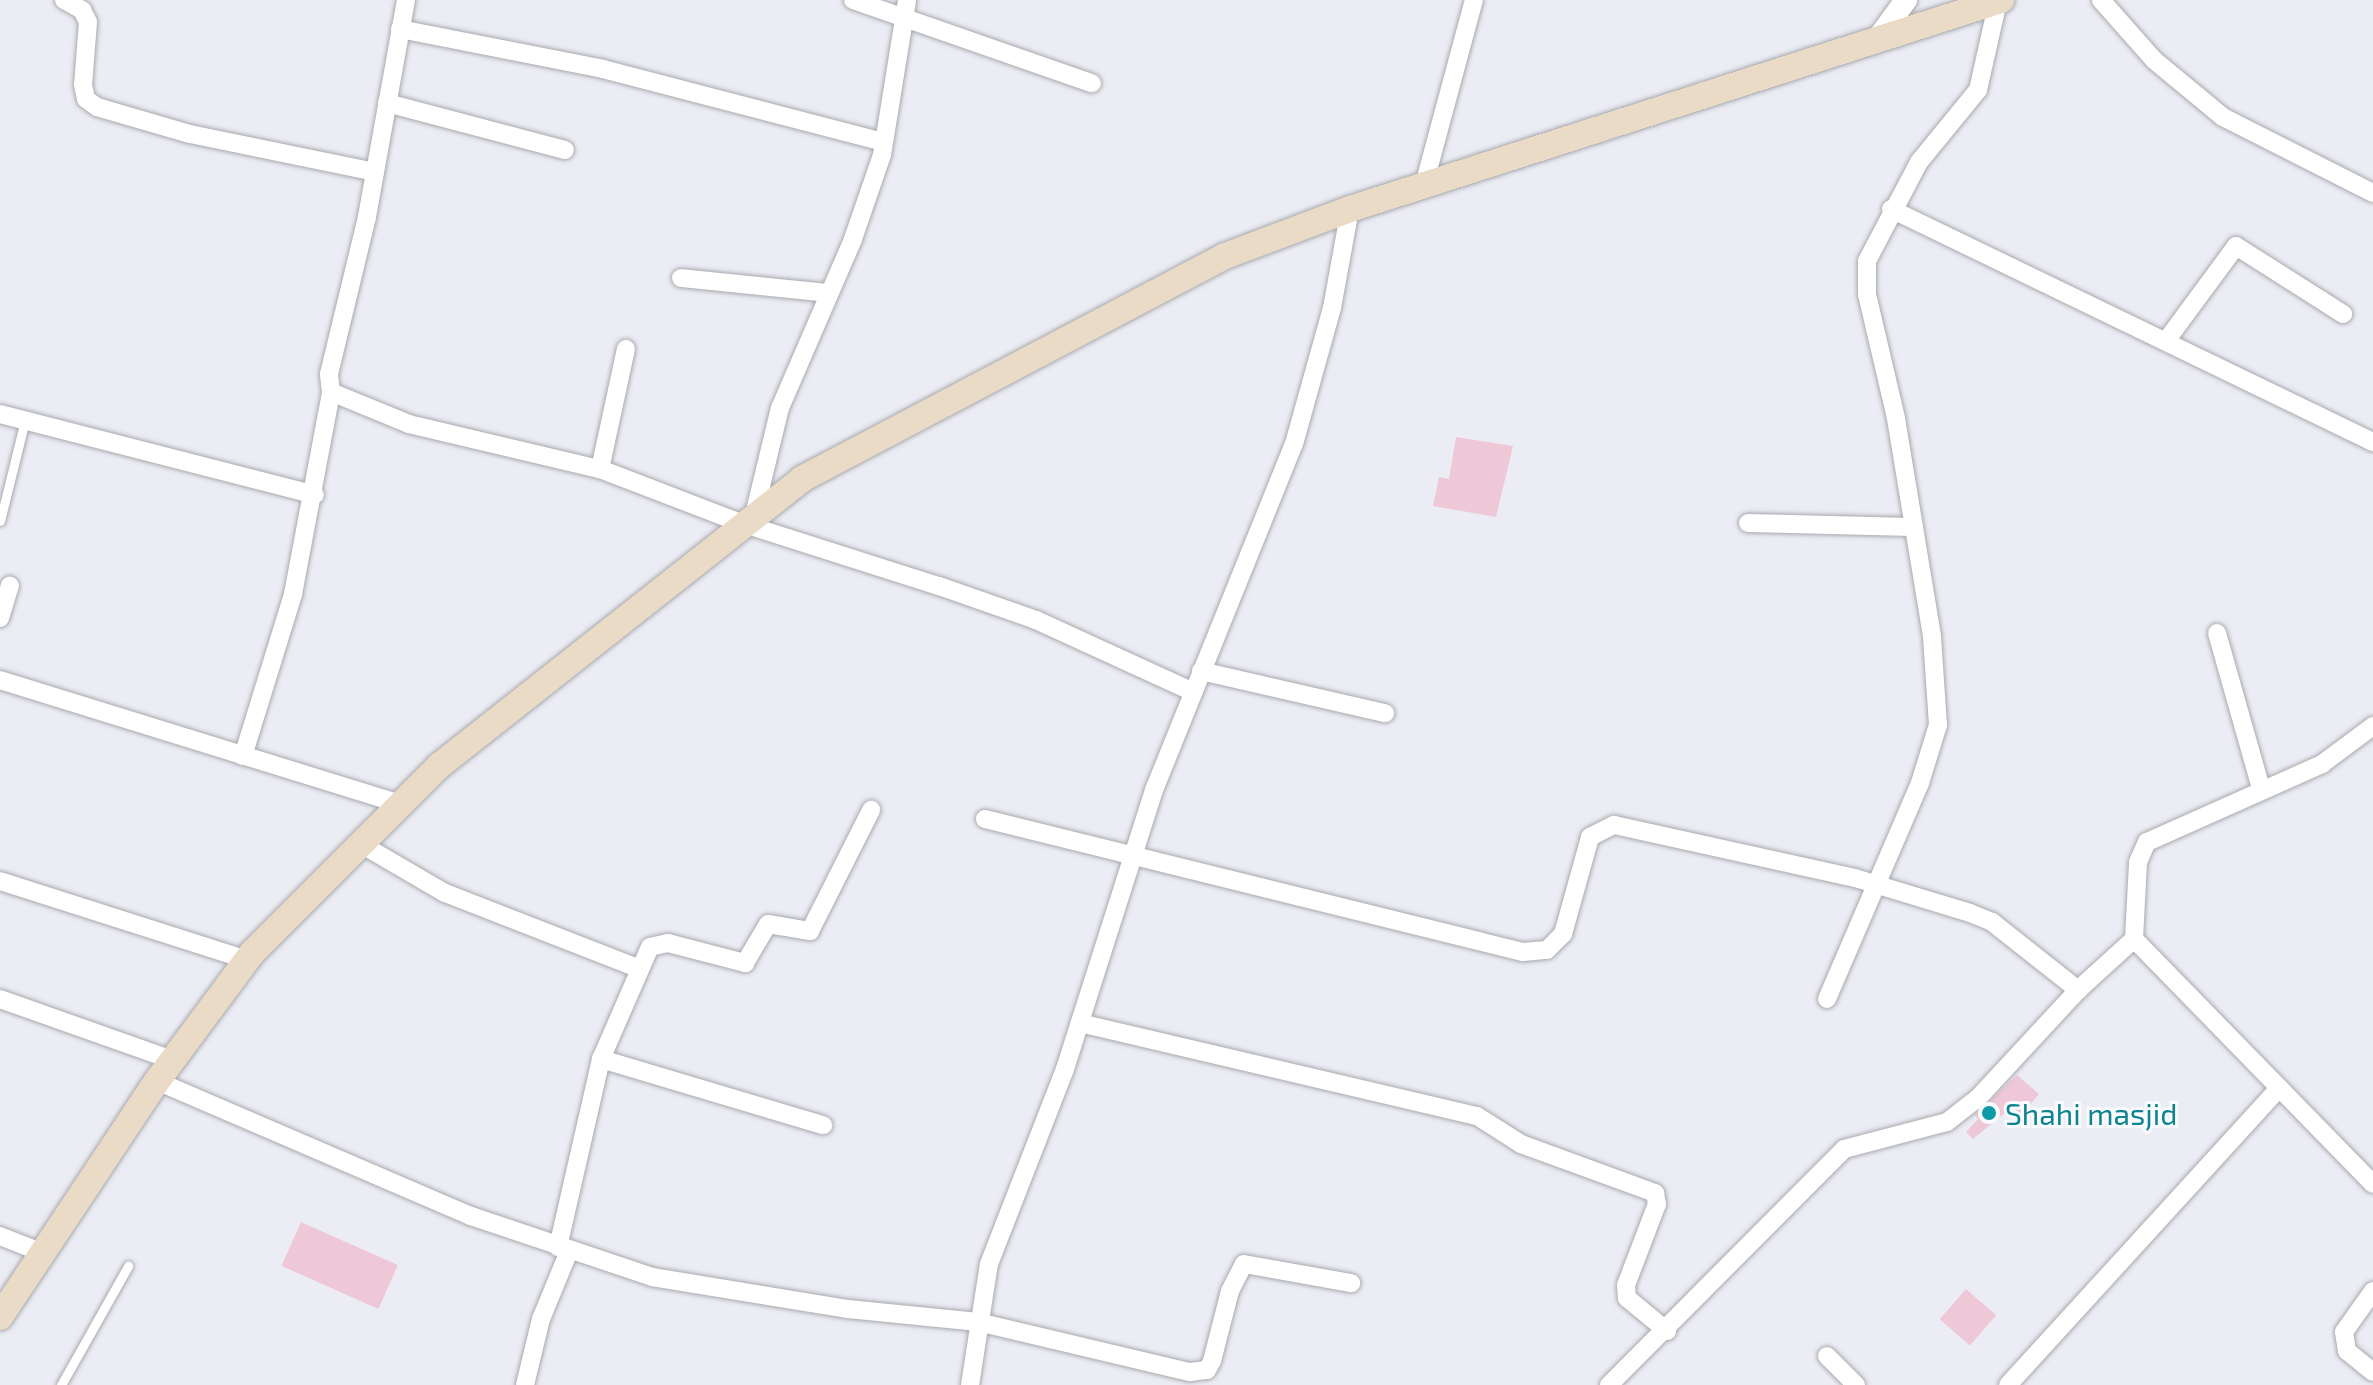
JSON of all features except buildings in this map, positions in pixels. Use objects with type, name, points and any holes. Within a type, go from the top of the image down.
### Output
[{"type":"main road","points":[[0,1317],[165,1071],[247,960],[439,766],[748,517],[802,479],[1225,256],[1350,209],[1999,0]]},
{"type":"street","points":[[64,0],[82,10],[88,22],[83,85],[86,99],[97,107],[190,134],[375,172]]},
{"type":"street","points":[[243,756],[293,594],[315,495],[331,392],[329,374],[375,172],[406,0]]},
{"type":"street","points":[[853,0],[906,7],[1092,83]]},
{"type":"street","points":[[1424,185],[1474,0]]},
{"type":"street","points":[[1879,37],[1906,0]]},
{"type":"street","points":[[1827,999],[1873,884],[1920,783],[1938,725],[1932,636],[1914,527],[1867,294],[1867,261],[1891,209],[1919,162],[1978,90],[1999,0]]},
{"type":"street","points":[[2101,0],[2154,60],[2223,117],[2373,193]]},
{"type":"street","points":[[748,517],[780,408],[853,239],[883,142],[906,7]]},
{"type":"street","points":[[400,29],[603,69],[883,142]]},
{"type":"street","points":[[387,103],[565,150]]},
{"type":"street","points":[[970,1385],[989,1264],[1080,1023],[1133,856],[1193,692],[1294,444],[1332,308],[1350,209]]},
{"type":"street","points":[[1891,209],[2373,442]]},
{"type":"street","points":[[2166,341],[2236,246],[2343,314]]},
{"type":"street","points":[[681,278],[828,293]]},
{"type":"street","points":[[600,469],[626,349]]},
{"type":"street","points":[[331,392],[409,424],[600,469],[748,517],[1036,620],[1193,692]]},
{"type":"street","points":[[0,414],[315,495]]},
{"type":"street","points":[[1748,523],[1914,527]]},
{"type":"street","points":[[0,618],[10,585]]},
{"type":"street","points":[[2217,633],[2261,789]]},
{"type":"street","points":[[1201,671],[1385,713]]},
{"type":"street","points":[[0,680],[400,804]]},
{"type":"street","points":[[1609,1385],[1667,1331],[1844,1149],[1947,1122],[1978,1098],[2078,990],[2134,939],[2138,862],[2147,842],[2322,764],[2373,726]]},
{"type":"street","points":[[525,1385],[563,1249],[601,1059],[650,947],[659,941],[745,963],[768,924],[810,931],[871,810]]},
{"type":"street","points":[[985,819],[1523,952],[1547,950],[1563,934],[1590,837],[1599,828],[1614,825],[1873,884],[1992,922],[2078,990]]},
{"type":"street","points":[[361,844],[445,893],[640,969]]},
{"type":"street","points":[[0,881],[247,960]]},
{"type":"street","points":[[2134,939],[2373,1184]]},
{"type":"street","points":[[0,999],[165,1071],[471,1216],[652,1277],[745,1295],[978,1322],[1190,1372],[1207,1370],[1212,1361],[1230,1291],[1244,1264],[1351,1283]]},
{"type":"street","points":[[1080,1023],[1477,1116],[1509,1139],[1655,1193],[1657,1204],[1626,1285],[1627,1298],[1667,1331]]},
{"type":"street","points":[[601,1059],[823,1125]]},
{"type":"street","points":[[2008,1385],[2279,1088]]},
{"type":"street","points":[[0,1236],[43,1253]]},
{"type":"street","points":[[2373,1291],[2344,1332],[2347,1351],[2373,1372]]},
{"type":"street","points":[[1827,1356],[1856,1385]]},
{"type":"lane","points":[[0,521],[25,420]]},
{"type":"lane","points":[[61,1385],[128,1266]]},
{"type":"place","name":"Shahi masjid","points":[[1989,1113]]}]
